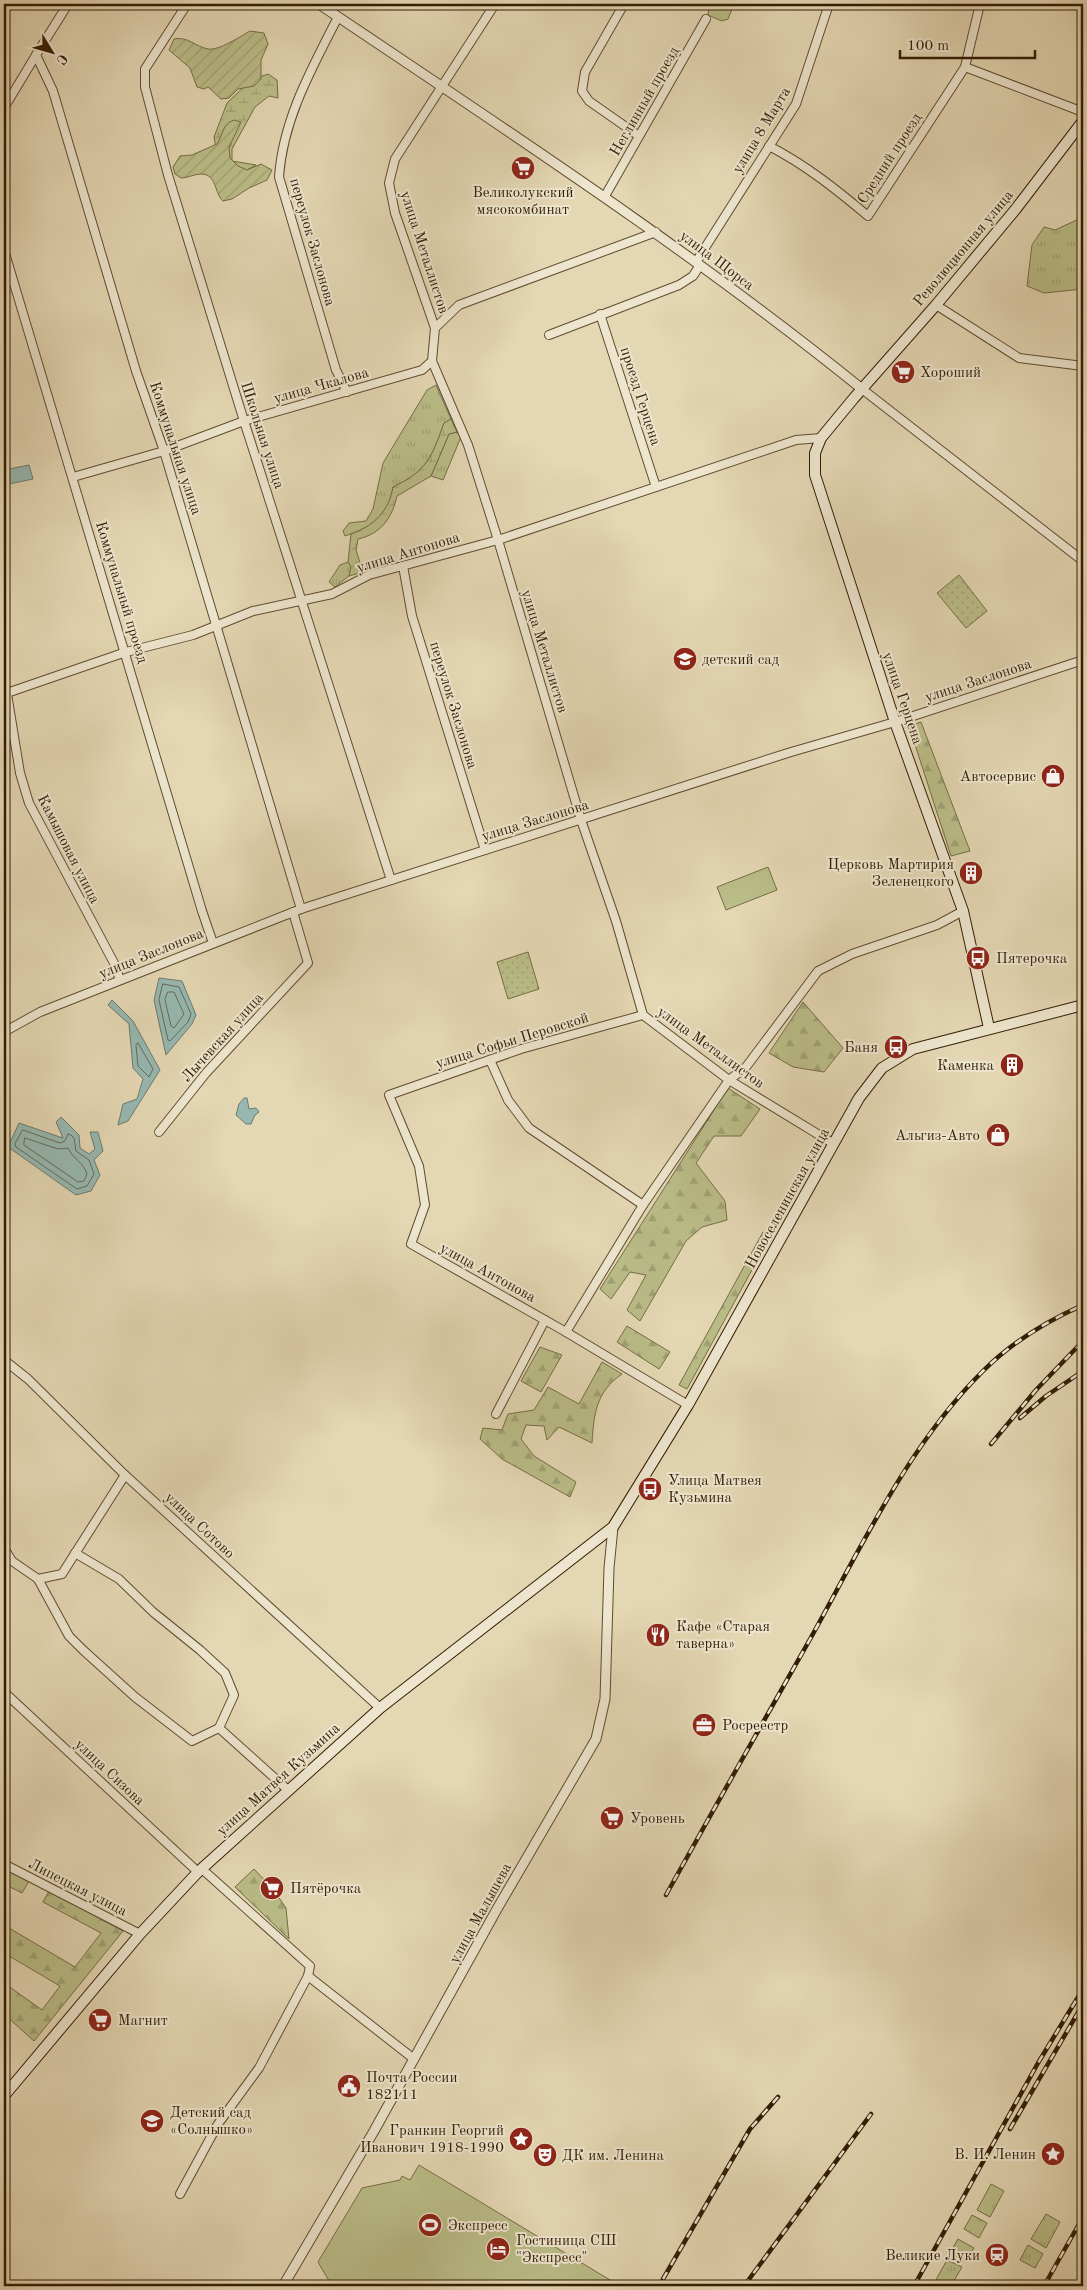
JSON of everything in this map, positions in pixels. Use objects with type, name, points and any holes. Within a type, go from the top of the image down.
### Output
[{"type":"main road","name":"Революционная улица","points":[[862,389],[936,305],[1020,203],[1083,121]]},
{"type":"main road","name":"улица Герцена","points":[[862,389],[821,438],[815,453],[815,474],[895,722],[963,910],[988,1028]]},
{"type":"main road","name":"Новоселенинская улица","points":[[614,1528],[688,1405],[859,1098],[882,1068],[913,1049],[988,1028],[1083,1005]]},
{"type":"main road","name":"улица Матвея Кузьмина","points":[[4,2096],[140,1934],[200,1870],[380,1708],[614,1528]]},
{"type":"street","points":[[4,108],[68,4]]},
{"type":"street","name":"Школьная улица","points":[[187,4],[145,69],[145,87],[168,176],[244,421],[300,601],[391,880]]},
{"type":"street","name":"улица Щорса","points":[[318,4],[656,232],[790,331],[1083,561]]},
{"type":"street","name":"улица Металлистов","points":[[495,4],[395,159],[389,183],[395,213],[435,328],[432,361],[468,445],[498,540],[580,820],[616,921],[644,1015],[729,1080],[834,1144]]},
{"type":"street","points":[[624,4],[585,72],[582,91],[589,101],[639,136]]},
{"type":"street","name":"улица 8 Марта","points":[[698,263],[796,104],[829,4]]},
{"type":"street","name":"Средний проезд","points":[[769,146],[793,158],[868,216],[965,67],[980,4]]},
{"type":"street","name":"переулок Заслонова","points":[[338,17],[304,85],[292,114],[281,152],[279,177],[336,370],[348,392]]},
{"type":"street","name":"Неглинный проезд","points":[[605,196],[706,19]]},
{"type":"street","name":"Коммунальная улица","points":[[36,55],[53,91],[136,370],[164,451],[301,909]]},
{"type":"street","points":[[965,67],[1083,112]]},
{"type":"street","points":[[435,328],[459,305],[656,232]]},
{"type":"street","name":"Коммунальный проезд","points":[[4,250],[213,943]]},
{"type":"street","points":[[550,334],[679,284],[693,276],[698,263]]},
{"type":"street","points":[[936,305],[1019,358],[1083,366]]},
{"type":"street","name":"проезд Герцена","points":[[600,314],[656,487]]},
{"type":"street","name":"улица Чкалова","points":[[73,477],[164,451],[244,421],[422,370],[432,361]]},
{"type":"street","name":"улица Антонова","points":[[5,694],[126,652],[193,635],[253,611],[332,594],[369,575],[498,540],[796,440],[821,438]]},
{"type":"street","name":"переулок Заслонова","points":[[403,566],[412,616],[485,850]]},
{"type":"street","name":"улица Заслонова","points":[[4,1032],[40,1012],[292,912],[791,752],[895,722],[1083,660]]},
{"type":"street","name":"Камышовая улица","points":[[5,694],[20,772],[29,803],[110,956],[120,980]]},
{"type":"street","points":[[566,1332],[643,1205],[729,1080],[746,1066],[818,971],[852,954],[937,925],[963,910]]},
{"type":"street","name":"Лычевская улица","points":[[159,1132],[206,1073],[308,963],[292,912]]},
{"type":"street","name":"улица Софьи Перовской","points":[[389,1095],[490,1060],[644,1015]]},
{"type":"street","points":[[490,1060],[508,1100],[529,1128],[643,1205]]},
{"type":"street","name":"улица Антонова","points":[[389,1095],[419,1166],[425,1205],[411,1244],[566,1332],[688,1405]]},
{"type":"street","points":[[496,1414],[545,1320]]},
{"type":"street","name":"улица Сотово","points":[[4,1360],[28,1379],[125,1474],[380,1708]]},
{"type":"street","points":[[38,1579],[62,1574],[125,1474]]},
{"type":"street","name":"улица Малышева","points":[[283,2286],[596,1739],[605,1699],[609,1568],[614,1528]]},
{"type":"street","points":[[4,1548],[12,1561],[38,1579],[70,1636],[136,1697],[192,1741],[219,1728],[234,1695],[225,1673],[178,1630],[153,1612],[119,1579],[75,1553]]},
{"type":"street","name":"улица Сизова","points":[[4,1692],[200,1870],[310,1966],[308,1976]]},
{"type":"street","points":[[219,1728],[288,1790]]},
{"type":"street","name":"Липецкая улица","points":[[4,1864],[140,1934]]},
{"type":"street","points":[[180,2194],[218,2124],[259,2068],[308,1976],[414,2059]]},
{"type":"green space","points":[[709,4],[734,4],[728,19],[722,21],[708,15]]},
{"type":"green space","points":[[250,31],[264,33],[268,44],[261,60],[261,79],[254,86],[238,89],[229,98],[221,99],[208,87],[204,89],[197,87],[190,68],[169,50],[174,39],[188,40],[204,48],[213,49],[230,43]]},
{"type":"green space","points":[[268,74],[277,80],[278,98],[269,96],[255,107],[232,149],[232,161],[256,165],[245,171],[217,153],[214,137],[227,103],[251,80]]},
{"type":"green space","points":[[234,120],[241,122],[229,147],[230,158],[238,166],[247,170],[261,164],[272,170],[267,180],[249,188],[232,199],[223,201],[210,177],[201,174],[181,178],[175,174],[173,167],[180,156],[192,155],[217,144],[227,124]]},
{"type":"green space","points":[[1083,219],[1083,289],[1044,293],[1027,286],[1032,245],[1044,227],[1055,230]]},
{"type":"green space","points":[[436,385],[451,419],[444,423],[432,454],[414,475],[393,487],[387,506],[377,519],[363,529],[345,536],[343,531],[349,523],[366,521],[373,509],[383,463],[427,390]]},
{"type":"green space","points":[[451,419],[457,432],[449,434],[431,476],[397,496],[389,518],[384,524],[373,533],[358,539],[356,550],[363,572],[349,576],[351,567],[348,562],[351,534],[367,527],[373,522],[388,503],[393,487],[421,469],[432,454],[444,423]]},
{"type":"green space","points":[[457,432],[461,437],[443,480],[431,476],[449,434]]},
{"type":"green space","points":[[348,562],[351,567],[349,576],[335,587],[329,582],[340,565]]},
{"type":"green space","points":[[959,575],[987,611],[966,628],[937,593]]},
{"type":"green space","points":[[921,722],[970,851],[951,856],[909,726]]},
{"type":"green space","points":[[768,867],[777,890],[726,910],[717,887]]},
{"type":"green space","points":[[528,952],[539,989],[508,999],[497,962]]},
{"type":"green space","points":[[803,1002],[843,1048],[824,1072],[793,1067],[769,1053]]},
{"type":"green space","points":[[728,1088],[760,1109],[741,1136],[714,1136],[696,1163],[725,1201],[727,1220],[702,1227],[686,1241],[640,1321],[627,1310],[646,1275],[630,1272],[611,1299],[600,1289]]},
{"type":"green space","points":[[763,1232],[771,1235],[687,1389],[679,1385]]},
{"type":"green space","points":[[627,1326],[670,1352],[659,1369],[617,1342]]},
{"type":"green space","points":[[540,1347],[562,1355],[541,1392],[521,1381]]},
{"type":"green space","points":[[602,1362],[622,1374],[607,1388],[598,1404],[592,1443],[559,1427],[547,1440],[544,1426],[526,1425],[521,1439],[534,1456],[576,1482],[570,1497],[502,1459],[480,1439],[483,1428],[502,1430],[508,1414],[534,1410],[548,1387],[579,1404]]},
{"type":"green space","points":[[4,1869],[29,1881],[22,1893],[4,1884]]},
{"type":"green space","points":[[254,1869],[273,1889],[286,1908],[289,1939],[235,1887]]},
{"type":"green space","points":[[49,1891],[123,1931],[34,2041],[4,2014],[4,1983],[42,2010],[60,1986],[4,1953],[4,1925],[75,1967],[101,1933],[43,1902]]},
{"type":"green space","name":"Экспресс","points":[[419,2165],[620,2286],[332,2286],[318,2262],[362,2188],[400,2180],[402,2176],[410,2180]]},
{"type":"green space","points":[[991,2184],[1004,2191],[990,2217],[977,2210]]},
{"type":"green space","points":[[1046,2214],[1060,2222],[1046,2248],[1031,2239]]},
{"type":"green space","points":[[972,2215],[987,2223],[979,2238],[964,2229]]},
{"type":"green space","points":[[958,2239],[974,2248],[966,2262],[950,2253]]},
{"type":"green space","points":[[1028,2245],[1043,2254],[1035,2268],[1020,2260]]},
{"type":"green space","points":[[947,2260],[962,2267],[951,2286],[934,2286],[933,2285]]},
{"type":"water","points":[[29,465],[33,479],[4,485],[4,470]]},
{"type":"water","points":[[159,978],[182,981],[196,1015],[192,1024],[166,1055],[154,1000]]},
{"type":"water","points":[[112,1000],[133,1021],[160,1070],[128,1121],[118,1125],[123,1104],[137,1099],[143,1079],[133,1068],[129,1024],[108,1005]]},
{"type":"water","points":[[244,1098],[247,1098],[249,1109],[256,1108],[259,1112],[255,1115],[251,1124],[246,1124],[236,1115],[239,1104]]},
{"type":"water","points":[[61,1117],[79,1135],[80,1148],[89,1154],[95,1149],[90,1132],[98,1132],[103,1151],[94,1160],[100,1175],[91,1191],[76,1195],[8,1147],[19,1123],[63,1138],[56,1122]]},
{"type":"railway","points":[[666,1895],[887,1500],[931,1432],[956,1400],[1005,1351],[1056,1318],[1083,1305]]},
{"type":"railway","points":[[991,1444],[1036,1390],[1083,1341]]},
{"type":"railway","points":[[1020,1418],[1046,1396],[1083,1371]]},
{"type":"railway","points":[[914,2286],[1038,2063],[1083,1989]]},
{"type":"railway","points":[[1010,2129],[1083,2004]]},
{"type":"railway","points":[[663,2279],[750,2129],[778,2097]]},
{"type":"railway","points":[[744,2286],[871,2114]]},
{"type":"railway","points":[[1044,2286],[1083,2217]]},
{"type":"place","name":"Великолукский мясокомбинат","points":[[523,168]]},
{"type":"place","name":"Хороший","points":[[903,372]]},
{"type":"place","name":"детский сад","points":[[685,659]]},
{"type":"place","name":"Автосервис","points":[[1053,776]]},
{"type":"place","name":"Церковь Мартирия Зеленецкого","points":[[971,873]]},
{"type":"place","name":"Пятерочка","points":[[978,958]]},
{"type":"place","name":"Баня","points":[[896,1047]]},
{"type":"place","name":"Каменка","points":[[1012,1065]]},
{"type":"place","name":"Альгиз-Авто","points":[[998,1135]]},
{"type":"place","name":"Улица Матвея Кузьмина","points":[[650,1489]]},
{"type":"place","name":"Кафе «Старая таверна»","points":[[658,1635]]},
{"type":"place","name":"Росреестр","points":[[704,1725]]},
{"type":"place","name":"Уровень","points":[[612,1818]]},
{"type":"place","name":"Пятёрочка","points":[[272,1888]]},
{"type":"place","name":"Магнит","points":[[100,2020]]},
{"type":"place","name":"Почта России 182111","points":[[349,2086]]},
{"type":"place","name":"Детский сад «Солнышко»","points":[[152,2121]]},
{"type":"place","name":"Гранкин Георгий Иванович 1918-1990","points":[[521,2139]]},
{"type":"place","name":"В. И. Ленин","points":[[1053,2154]]},
{"type":"place","name":"ДК им. Ленина","points":[[545,2155]]},
{"type":"place","name":"Экспресс","points":[[430,2225]]},
{"type":"place","name":"Гостиница СШ \"Экспресс\"","points":[[498,2249]]},
{"type":"place","name":"Великие Луки","points":[[997,2255]]}]
